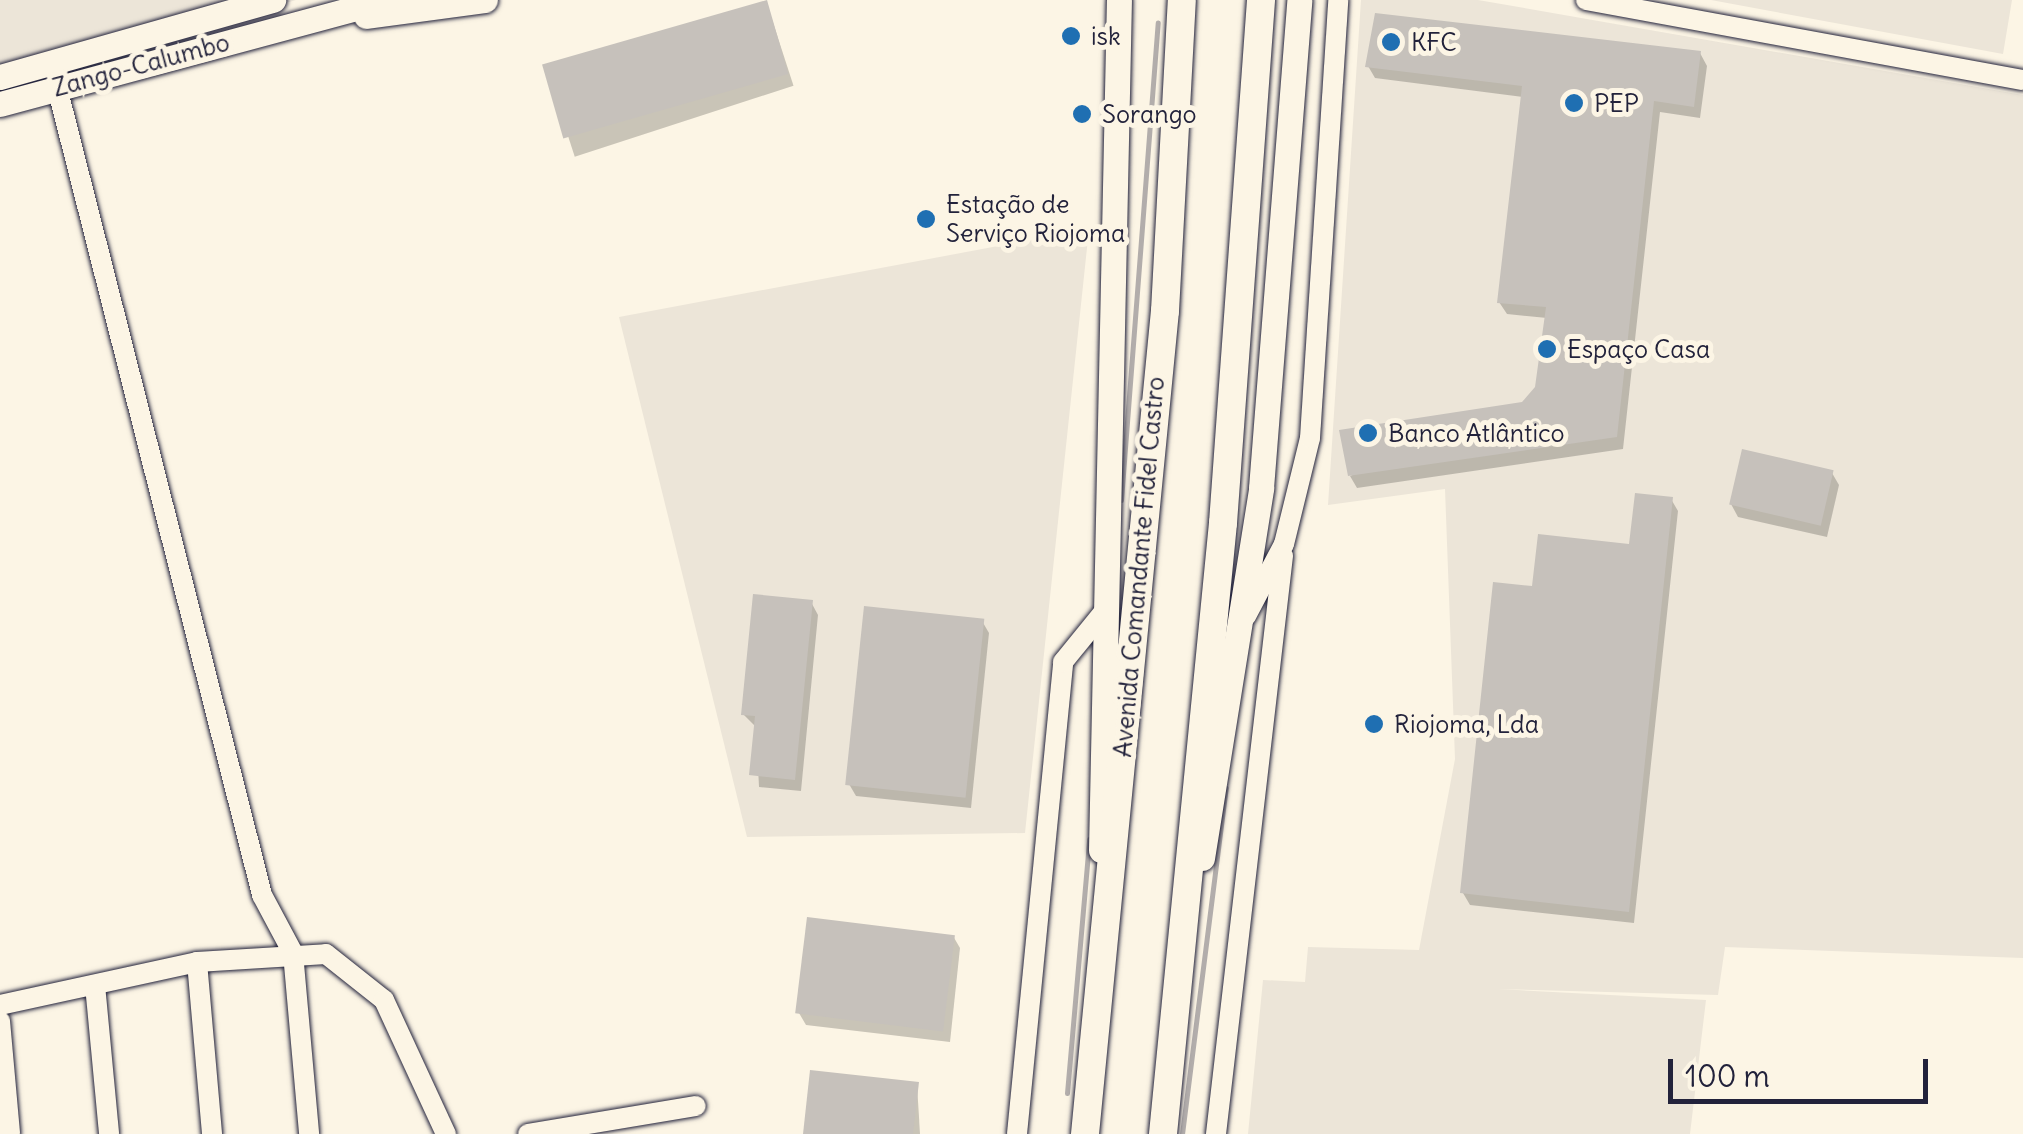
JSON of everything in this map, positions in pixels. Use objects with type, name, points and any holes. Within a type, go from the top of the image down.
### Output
[{"type":"highway","name":"Avenida Comandante Fidel Castro","points":[[1085,1134],[1168,272],[1182,0]]},
{"type":"highway","points":[[1163,1134],[1261,0]]},
{"type":"main road","name":"Zango-Calumbo","points":[[0,76],[273,0]]},
{"type":"main road","points":[[282,28],[385,0]]},
{"type":"main road","points":[[282,28],[485,0]]},
{"type":"main road","points":[[1097,1022],[1120,57],[1117,0]]},
{"type":"main road","points":[[1174,1026],[1246,616],[1286,236],[1299,0]]},
{"type":"main road","name":"Zango-Calumbo","points":[[0,104],[282,28]]},
{"type":"street","points":[[1216,1134],[1284,544],[1310,438],[1338,0]]},
{"type":"street","points":[[1586,0],[2023,80]]},
{"type":"street","points":[[57,88],[262,895],[293,952],[309,1134]]},
{"type":"street","points":[[1246,616],[1284,544]]},
{"type":"street","points":[[1017,1134],[1063,662],[1106,609]]},
{"type":"street","points":[[0,1005],[197,962],[293,952],[326,954],[384,1000],[446,1134]]},
{"type":"street","points":[[197,962],[212,1134]]},
{"type":"street","points":[[95,985],[109,1134]]},
{"type":"street","points":[[0,1021],[10,1134]]},
{"type":"street","points":[[528,1134],[696,1106]]},
{"type":"shaded area","points":[[0,0],[296,0],[0,82]]},
{"type":"shaded area","points":[[1361,0],[1478,0],[2023,95],[2023,958],[1725,947],[1718,995],[1498,989],[1706,1000],[1690,1134],[1248,1134],[1263,980],[1305,982],[1308,947],[1419,950],[1455,759],[1445,489],[1328,505]]},
{"type":"shaded area","points":[[1711,0],[2012,0],[2003,54]]},
{"type":"shaded area","points":[[1089,229],[1025,833],[747,837],[619,317]]},
{"type":"building","points":[[767,0],[788,74],[563,139],[542,64]]},
{"type":"building","points":[[1375,13],[1701,51],[1694,107],[1654,101],[1617,437],[1348,476],[1339,430],[1522,402],[1535,387],[1546,307],[1497,303],[1522,86],[1365,67]]},
{"type":"building","points":[[1742,449],[1834,470],[1821,526],[1729,505]]},
{"type":"building","points":[[1635,493],[1673,497],[1629,912],[1460,893],[1493,582],[1532,586],[1538,534],[1629,544]]},
{"type":"building","points":[[753,594],[813,600],[795,780],[749,775],[755,716],[741,715]]},
{"type":"building","points":[[864,606],[984,619],[966,798],[845,785]]},
{"type":"building","points":[[807,917],[955,935],[943,1031],[795,1013]]},
{"type":"building","points":[[810,1070],[919,1082],[913,1134],[803,1134]]},
{"type":"waterway","points":[[1121,500],[1158,22]]},
{"type":"waterway","points":[[1182,1134],[1226,788]]},
{"type":"waterway","points":[[1067,1093],[1089,839]]},
{"type":"place","name":"isk","points":[[1071,36]]},
{"type":"place","name":"KFC","points":[[1391,42]]},
{"type":"place","name":"PEP","points":[[1574,103]]},
{"type":"place","name":"Sorango","points":[[1082,114]]},
{"type":"place","name":"Estação de Serviço Riojoma","points":[[926,219]]},
{"type":"place","name":"Espaço Casa","points":[[1547,349]]},
{"type":"place","name":"Banco Atlântico","points":[[1368,433]]},
{"type":"place","name":"Riojoma, Lda","points":[[1374,724]]}]
